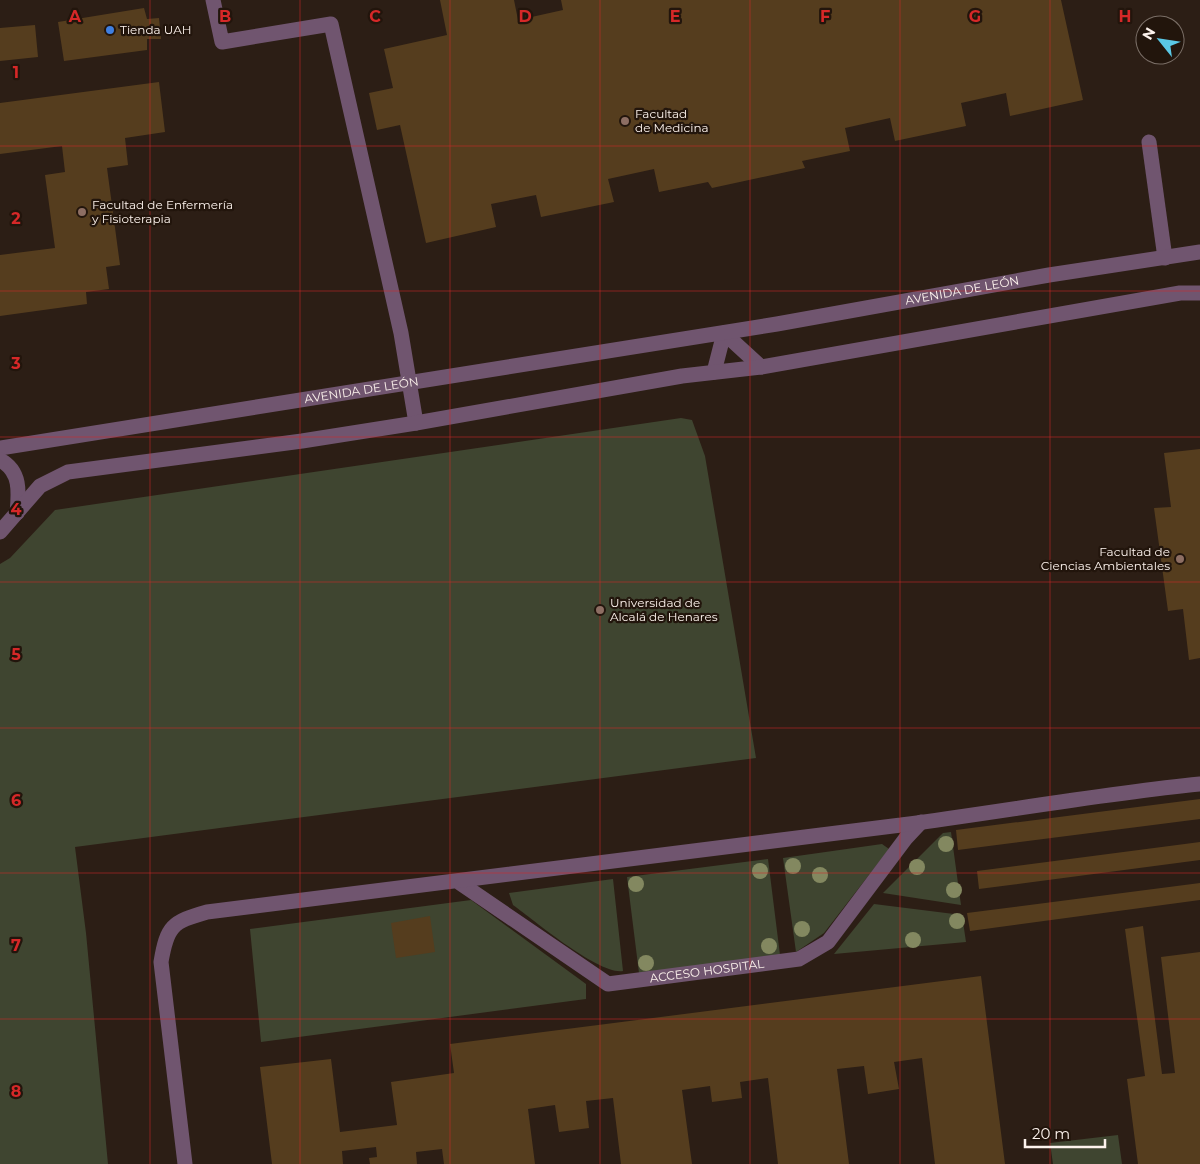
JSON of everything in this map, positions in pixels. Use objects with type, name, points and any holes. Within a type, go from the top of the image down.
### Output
[{"type":"street","points":[[213,0],[222,42],[330,24],[401,333],[416,423]]},
{"type":"street","points":[[1149,142],[1166,258]]},
{"type":"street","name":"AVENIDA DE LEÓN","points":[[0,448],[724,333],[1049,275],[1200,252]]},
{"type":"street","points":[[0,532],[40,486],[68,472],[292,442],[416,423],[714,372],[761,366],[1057,313],[1180,293],[1200,293]]},
{"type":"street","points":[[714,372],[724,333],[761,366]]},
{"type":"street","points":[[0,460],[9,465],[20,487],[17,513]]},
{"type":"street","points":[[185,1164],[161,962],[165,937],[181,919],[207,912],[460,883],[921,822],[1105,794],[1200,784]]},
{"type":"street","name":"ACCESO HOSPITAL","points":[[460,883],[608,984],[799,959],[828,942],[906,838],[921,822]]},
{"type":"green space","points":[[681,418],[692,420],[705,456],[756,758],[75,847],[86,933],[108,1164],[0,1164],[0,564],[10,558],[55,510]]},
{"type":"green space","points":[[951,832],[961,905],[883,893],[943,833]]},
{"type":"green space","points":[[882,844],[889,849],[824,933],[796,952],[783,858]]},
{"type":"green space","points":[[768,859],[780,955],[639,973],[627,877]]},
{"type":"green space","points":[[613,879],[623,971],[612,970],[599,965],[567,946],[513,905],[509,893]]},
{"type":"green space","points":[[471,900],[586,984],[586,999],[261,1042],[250,929]]},
{"type":"green space","points":[[874,904],[962,915],[966,942],[834,954]]},
{"type":"green space","points":[[1118,1135],[1122,1164],[1053,1164],[1050,1143]]},
{"type":"building","name":"Facultad de Medicina","points":[[440,0],[514,0],[518,20],[563,10],[561,0],[1061,0],[1083,100],[1010,116],[1006,93],[961,103],[966,126],[895,141],[890,118],[845,128],[850,151],[802,161],[805,168],[712,188],[708,182],[659,192],[654,169],[608,179],[614,202],[541,217],[536,195],[491,204],[496,227],[426,243],[400,125],[377,130],[369,93],[393,88],[384,49],[447,35]]},
{"type":"building","name":"Tienda UAH","points":[[144,8],[147,19],[159,18],[161,39],[147,39],[147,50],[64,61],[58,22]]},
{"type":"building","points":[[35,25],[38,57],[0,61],[0,28]]},
{"type":"building","name":"Facultad de Enfermería y Fisioterapia","points":[[159,82],[165,132],[125,138],[128,165],[107,168],[120,265],[106,267],[109,289],[86,292],[87,304],[0,316],[0,255],[55,248],[45,175],[65,172],[62,146],[0,154],[0,103]]},
{"type":"building","name":"Facultad de Ciencias Ambientales","points":[[1200,449],[1200,658],[1189,660],[1183,609],[1168,611],[1154,508],[1171,507],[1164,453]]},
{"type":"building","points":[[1200,799],[1200,819],[958,850],[956,830]]},
{"type":"building","points":[[1200,842],[1200,860],[979,889],[977,871]]},
{"type":"building","points":[[1200,883],[1200,900],[970,931],[967,913]]},
{"type":"building","points":[[430,916],[435,952],[396,958],[391,923]]},
{"type":"building","points":[[1143,926],[1162,1074],[1175,1073],[1161,957],[1200,952],[1200,1164],[1138,1164],[1127,1079],[1145,1076],[1125,929]]},
{"type":"building","points":[[981,976],[1005,1164],[935,1164],[922,1058],[894,1062],[899,1089],[868,1094],[864,1066],[837,1069],[849,1164],[778,1164],[768,1078],[740,1082],[742,1098],[712,1102],[710,1086],[682,1090],[692,1164],[621,1164],[613,1098],[586,1101],[589,1128],[559,1132],[555,1105],[528,1109],[535,1164],[444,1164],[442,1149],[416,1152],[417,1164],[370,1164],[369,1158],[377,1157],[376,1147],[342,1151],[343,1164],[272,1164],[260,1067],[331,1059],[340,1132],[397,1125],[391,1082],[454,1073],[450,1044]]},
{"type":"place","name":"Tienda UAH","points":[[110,30]]},
{"type":"place","name":"Facultad de Medicina","points":[[625,121]]},
{"type":"place","name":"Facultad de Enfermería y Fisioterapia","points":[[82,212]]},
{"type":"place","name":"Facultad de Ciencias Ambientales","points":[[1180,559]]},
{"type":"place","name":"Universidad de Alcalá de Henares","points":[[600,610]]}]
